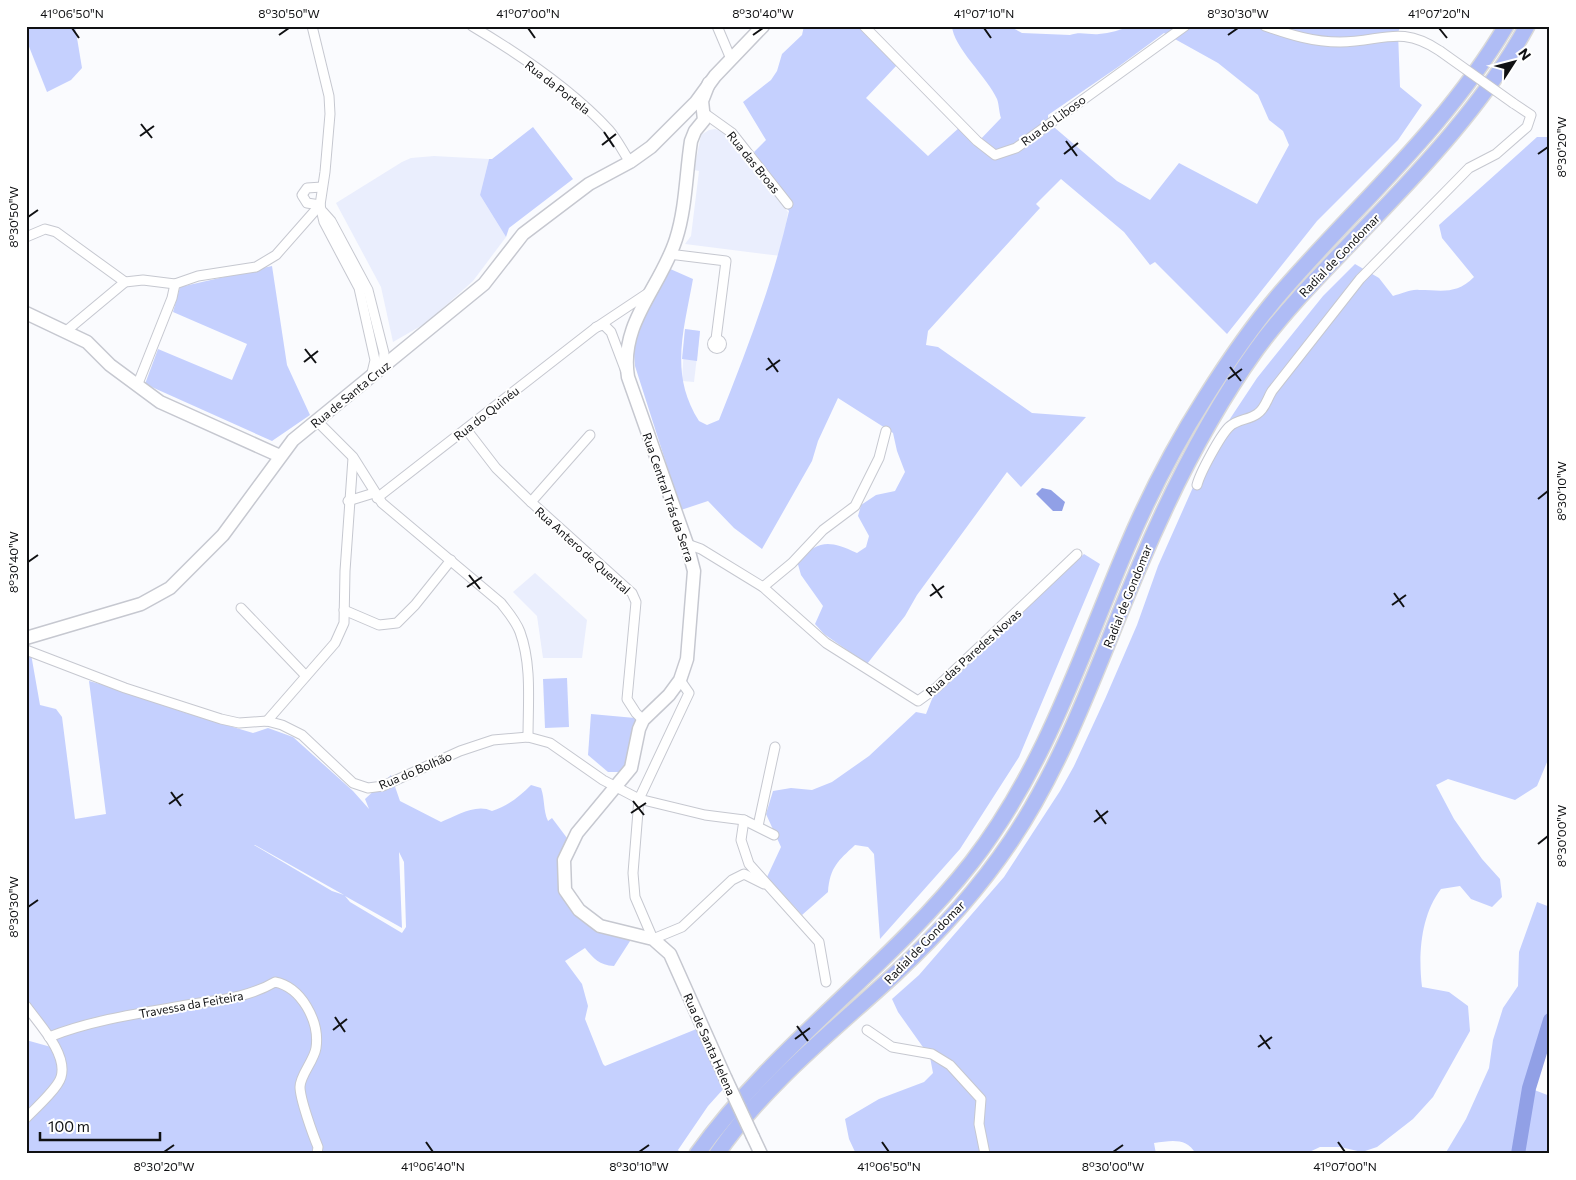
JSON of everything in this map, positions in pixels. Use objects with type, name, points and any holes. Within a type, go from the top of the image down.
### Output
[{"type":"highway","name":"Radial de Gondomar","points":[[697,1154],[721,1120],[756,1081],[893,950],[945,894],[973,860],[998,824],[1050,732],[1076,676],[1127,546],[1163,469],[1206,397],[1246,338],[1283,290],[1404,162],[1483,64],[1506,26]]},
{"type":"highway","name":"Radial de Gondomar","points":[[717,1154],[730,1134],[769,1090],[939,931],[981,881],[1011,841],[1052,772],[1079,715],[1139,566],[1178,478],[1229,389],[1258,348],[1297,299],[1380,213],[1460,121],[1501,69],[1527,26]]},
{"type":"main road","points":[[693,116],[709,83],[763,26]]},
{"type":"main road","name":"Rua de Santa Cruz","points":[[26,638],[141,604],[170,588],[223,535],[293,440],[484,284],[523,234],[588,184],[630,162],[651,147],[670,128],[693,116]]},
{"type":"main road","name":"Rua Central Trás da Serra","points":[[680,680],[688,652],[694,571],[687,544],[628,377],[626,363],[627,346],[635,321],[669,254],[679,228],[693,116]]},
{"type":"main road","points":[[26,314],[87,342],[137,386],[160,402],[280,456]]},
{"type":"main road","points":[[653,939],[600,926],[579,910],[565,890],[564,860],[577,833],[631,768],[639,729],[644,720],[680,680]]},
{"type":"main road","name":"Rua de Santa Helena","points":[[653,939],[670,954],[761,1154]]},
{"type":"street","points":[[312,26],[328,96],[330,114],[328,151],[322,187],[321,208],[324,222],[359,288],[374,351],[375,360],[371,377]]},
{"type":"street","name":"Rua da Portela","points":[[472,26],[499,42],[572,96],[610,131],[630,162]]},
{"type":"street","points":[[717,26],[730,59]]},
{"type":"street","name":"Rua do Liboso","points":[[864,26],[977,141],[995,154],[1016,148],[1045,124],[1185,26]]},
{"type":"street","points":[[1197,485],[1199,476],[1228,427],[1256,416],[1263,409],[1272,391],[1360,279],[1468,168],[1496,154],[1527,127],[1530,115],[1440,51],[1415,37],[1397,35],[1341,42],[1304,40],[1265,26]]},
{"type":"street","name":"Rua das Broas","points":[[693,116],[718,123],[732,133],[788,204]]},
{"type":"street","points":[[322,187],[307,188],[302,195],[306,203],[321,208],[331,221],[364,280],[386,363]]},
{"type":"street","points":[[65,332],[125,282],[143,280],[175,284],[198,276],[249,269],[263,264],[276,255],[321,208]]},
{"type":"street","points":[[26,237],[45,229],[56,232],[125,282]]},
{"type":"street","points":[[669,254],[726,262],[716,339]]},
{"type":"street","points":[[137,386],[172,298],[175,284]]},
{"type":"street","name":"Rua do Quinéu","points":[[348,502],[376,495],[466,429],[594,329],[652,289]]},
{"type":"street","points":[[594,329],[604,325],[611,332],[628,377]]},
{"type":"street","points":[[614,341],[622,349],[627,346]]},
{"type":"street","points":[[381,343],[391,352],[405,349]]},
{"type":"street","points":[[374,351],[377,357],[386,363]]},
{"type":"street","points":[[317,421],[353,458],[376,495],[500,603],[520,631],[527,660],[528,737]]},
{"type":"street","name":"Rua Antero de Quental","points":[[466,429],[496,468],[632,593],[636,602],[627,699],[636,713],[644,720]]},
{"type":"street","points":[[763,587],[792,563],[823,530],[855,506],[879,458],[886,430]]},
{"type":"street","points":[[531,502],[590,435]]},
{"type":"street","points":[[267,721],[335,643],[344,623],[348,502],[353,458]]},
{"type":"street","name":"Rua das Paredes Novas","points":[[687,544],[701,549],[763,587],[826,643],[918,701],[936,688],[1077,554]]},
{"type":"street","points":[[344,610],[379,625],[397,624],[415,605],[451,560]]},
{"type":"street","points":[[241,608],[306,676]]},
{"type":"street","name":"Rua do Bolhão","points":[[26,650],[125,688],[221,719],[240,722],[267,721],[302,735],[353,783],[368,788],[383,786],[460,751],[492,740],[528,737],[550,742],[603,780],[617,785],[640,799],[705,815],[744,820],[774,836]]},
{"type":"street","name":"Rua Central Trás da Serra","points":[[653,939],[635,897],[633,873],[640,799],[689,693],[680,680]]},
{"type":"street","points":[[758,826],[775,747]]},
{"type":"street","points":[[744,820],[741,840],[749,864],[764,884],[819,942],[826,982]]},
{"type":"street","points":[[653,939],[682,927],[732,880],[744,874],[764,884]]},
{"type":"street","name":"Travessa da Feiteira","points":[[49,1037],[148,1012],[256,993],[275,982],[286,984],[298,995],[314,1020],[316,1047],[300,1087],[318,1147],[317,1154]]},
{"type":"street","points":[[26,1006],[55,1045],[63,1066],[61,1078],[26,1118]]},
{"type":"street","points":[[868,1030],[892,1047],[932,1054],[950,1065],[981,1100],[980,1124],[985,1154]]},
{"type":"shaded area","points":[[26,26],[75,26],[82,68],[71,80],[47,92],[26,39]]},
{"type":"shaded area","points":[[804,26],[858,26],[897,65],[866,98],[928,156],[961,126],[976,144],[1001,118],[997,99],[993,91],[964,53],[952,26],[1009,26],[1022,33],[1070,35],[1077,33],[1103,34],[1131,26],[1401,26],[1398,32],[1400,87],[1422,105],[1398,140],[1317,221],[1227,334],[1155,262],[1150,265],[1124,232],[1061,179],[1036,204],[1040,208],[928,331],[926,345],[938,347],[1032,413],[1086,417],[1021,487],[1007,472],[917,595],[905,616],[867,664],[824,634],[815,624],[823,606],[801,575],[797,561],[812,549],[825,544],[839,546],[857,553],[866,547],[869,536],[858,516],[861,505],[876,495],[895,491],[905,472],[893,433],[838,398],[818,441],[812,461],[762,549],[734,528],[708,501],[681,510],[635,366],[633,341],[668,268],[693,279],[681,352],[684,386],[699,421],[707,425],[719,420],[767,291],[789,211],[769,187],[770,175],[754,152],[766,140],[743,102],[771,80],[777,71],[782,54],[802,35]],"holes":[[[1164,33],[1218,63],[1258,95],[1269,120],[1283,131],[1289,145],[1257,204],[1179,163],[1150,200],[1117,181],[1048,122],[1048,115]]]},
{"type":"shaded area","points":[[533,127],[573,179],[509,228],[506,237],[480,195],[489,159],[492,159]]},
{"type":"shaded area","points":[[715,129],[721,131],[728,138],[788,212],[781,256],[685,244],[691,236],[699,171],[694,170],[701,135]]},
{"type":"shaded area","points":[[1537,137],[1550,137],[1550,755],[1537,786],[1515,800],[1448,779],[1436,785],[1454,819],[1482,859],[1500,879],[1502,897],[1492,907],[1471,899],[1460,886],[1441,889],[1429,911],[1422,935],[1420,961],[1422,987],[1449,992],[1468,1006],[1470,1031],[1433,1097],[1413,1119],[1377,1147],[1362,1152],[1340,1147],[1320,1147],[1305,1154],[1196,1154],[1188,1145],[1172,1141],[1154,1143],[1156,1154],[856,1154],[849,1139],[845,1119],[879,1099],[924,1082],[933,1073],[930,1057],[898,1012],[892,999],[919,975],[1004,877],[1060,791],[1074,766],[1105,699],[1137,625],[1158,566],[1210,449],[1257,378],[1323,296],[1355,264],[1379,278],[1393,296],[1416,290],[1442,291],[1455,289],[1461,287],[1474,277],[1442,238],[1439,225]]},
{"type":"shaded area","points":[[434,156],[489,159],[480,195],[506,237],[473,281],[426,323],[393,342],[381,287],[336,203],[402,162],[411,158]]},
{"type":"shaded area","points":[[272,266],[287,365],[310,415],[272,441],[145,384],[158,349],[232,380],[247,344],[173,312],[180,287]]},
{"type":"shaded area","points":[[685,329],[700,331],[694,382],[682,381]]},
{"type":"shaded area","points":[[685,329],[700,331],[697,361],[682,359]]},
{"type":"shaded area","points":[[1042,488],[1051,490],[1065,502],[1062,511],[1053,511],[1036,494]]},
{"type":"shaded area","points":[[1084,554],[1100,564],[1019,757],[960,849],[880,939],[874,854],[868,847],[855,845],[844,856],[833,870],[828,892],[802,915],[767,877],[781,847],[766,814],[773,791],[791,788],[812,790],[832,782],[869,756],[916,712],[926,714],[934,694],[1036,596]]},
{"type":"shaded area","points":[[535,573],[587,620],[582,658],[543,658],[537,616],[513,592]]},
{"type":"shaded area","points":[[26,654],[31,654],[40,705],[56,709],[62,717],[75,819],[106,814],[89,681],[253,733],[268,728],[293,737],[353,791],[369,809],[365,799],[391,775],[400,801],[441,822],[473,809],[479,808],[492,811],[498,809],[523,793],[531,785],[541,788],[548,821],[552,818],[567,838],[559,860],[558,869],[561,884],[575,913],[632,938],[614,966],[597,961],[585,948],[565,961],[582,984],[588,1006],[585,1019],[603,1064],[605,1066],[699,1028],[726,1086],[708,1106],[678,1150],[681,1154],[26,1154],[26,1040],[51,1047],[31,1015],[26,1015]],"holes":[[[255,845],[344,895],[332,891]],[[399,852],[404,862],[406,927],[402,933],[350,902],[345,896],[402,928]]]},
{"type":"shaded area","points":[[567,678],[569,727],[545,728],[543,679]]},
{"type":"shaded area","points":[[591,714],[635,718],[633,746],[629,760],[622,772],[608,772],[588,755]]},
{"type":"shaded area","points":[[1537,902],[1550,907],[1550,1023],[1534,1050],[1524,1086],[1550,1096],[1550,1154],[1445,1154],[1466,1119],[1489,1068],[1493,1040],[1503,1008],[1518,986],[1519,952]]},
{"type":"waterway","points":[[1518,1154],[1529,1088],[1550,1020]]}]
